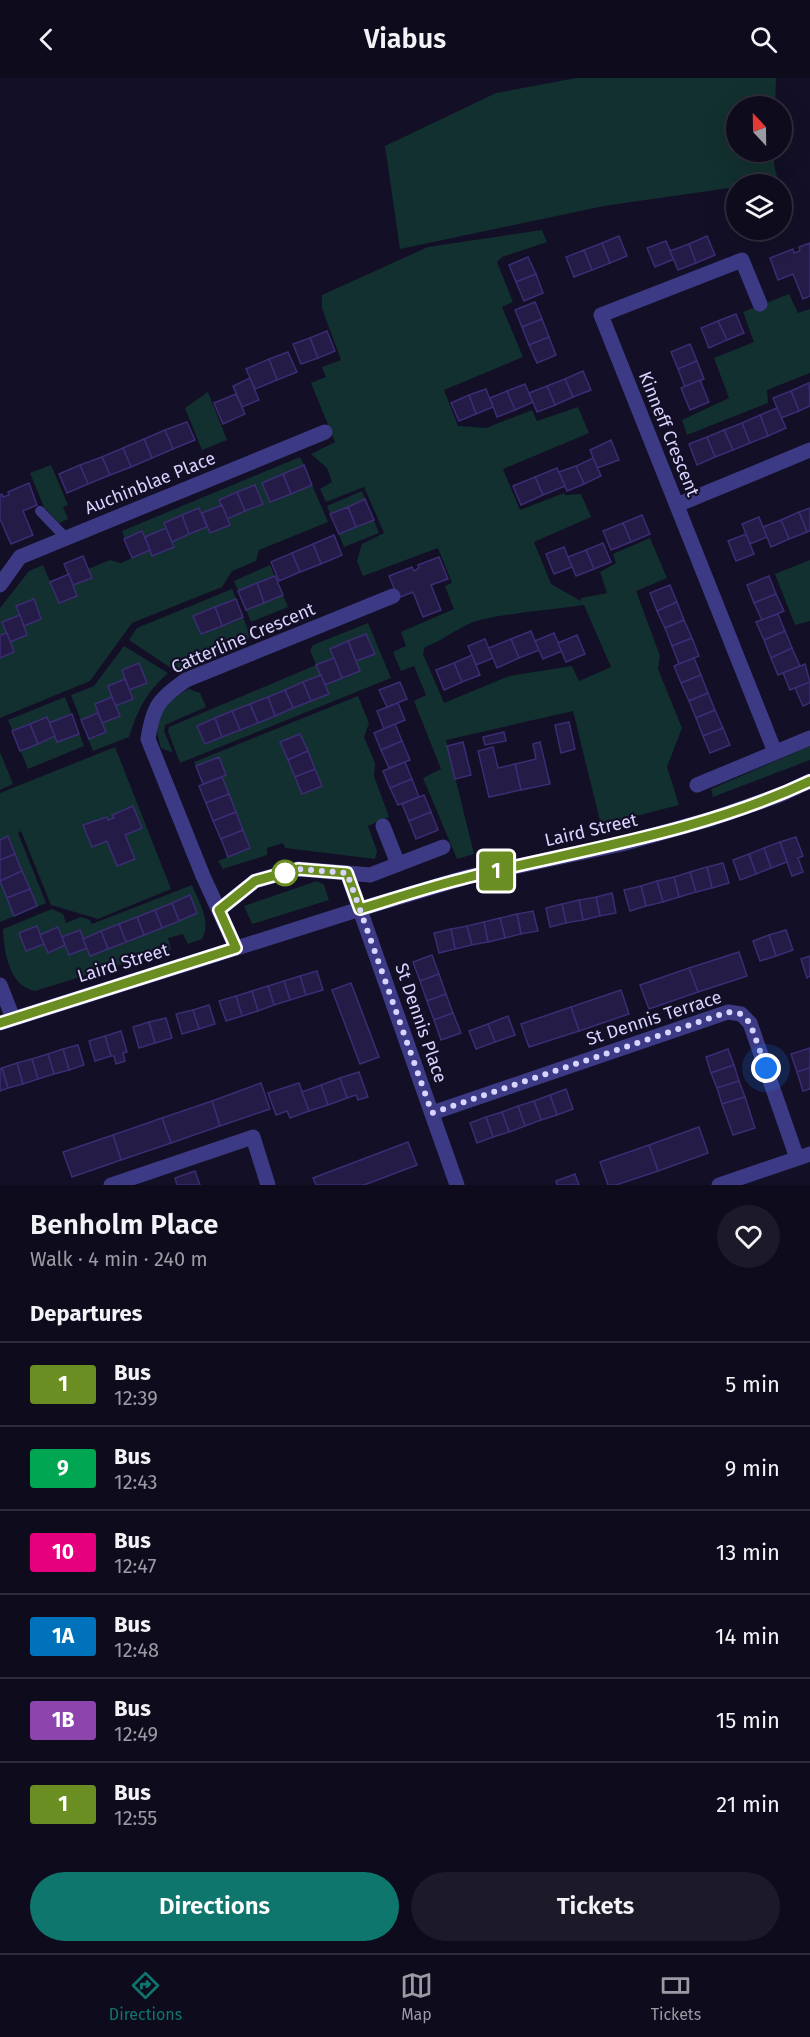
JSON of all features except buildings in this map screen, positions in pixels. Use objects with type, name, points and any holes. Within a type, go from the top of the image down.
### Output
[{"type":"street","name":"Kinneff Crescent","points":[[760,304],[742,260],[601,315],[775,752]]},
{"type":"street","name":"Auchinblae Place","points":[[0,585],[20,556],[326,432]]},
{"type":"street","points":[[677,505],[810,450]]},
{"type":"street","name":"Catterline Crescent","points":[[236,948],[148,739],[152,715],[165,695],[186,680],[393,596]]},
{"type":"street","points":[[697,785],[810,738]]},
{"type":"street","name":"Laird Street","points":[[7,1020],[467,877],[633,841],[711,819],[780,795],[810,781]]},
{"type":"street","points":[[382,826],[398,864]]},
{"type":"street","points":[[219,910],[255,881],[298,869],[370,875],[444,847]]},
{"type":"street","name":"St Dennis Place","points":[[347,873],[457,1185]]},
{"type":"street","points":[[0,985],[7,1020]]},
{"type":"street","name":"St Dennis Terrace","points":[[432,1113],[728,1012],[741,1014],[750,1023],[804,1156]]},
{"type":"street","points":[[111,1185],[146,1179],[253,1137],[268,1185]]},
{"type":"street","points":[[719,1185],[804,1156]]},
{"type":"lane","points":[[40,512],[66,538]]},
{"type":"green space","points":[[576,78],[776,78],[775,96],[726,96],[726,162],[774,162],[776,174],[726,174],[726,188],[604,206],[400,249],[385,146],[496,93]]},
{"type":"green space","points":[[542,230],[547,242],[502,257],[497,262],[513,302],[502,307],[523,357],[444,390],[458,426],[486,428],[532,410],[537,421],[578,407],[589,433],[503,469],[520,510],[564,493],[565,495],[581,494],[591,517],[534,542],[551,584],[581,601],[581,598],[607,593],[600,572],[616,563],[613,554],[650,538],[667,578],[636,591],[660,656],[658,669],[682,728],[667,767],[679,805],[601,825],[573,711],[446,740],[474,854],[457,859],[423,778],[441,769],[414,701],[426,695],[414,666],[401,671],[393,652],[406,646],[401,632],[454,609],[445,586],[452,583],[438,548],[363,576],[357,561],[362,544],[384,533],[364,487],[326,502],[320,489],[332,482],[327,468],[311,454],[335,442],[311,383],[326,377],[322,367],[341,360],[322,308],[322,295],[428,247]],"holes":[[[584,605],[611,667],[579,681],[572,666],[509,676],[444,703],[423,654],[425,647],[480,620]]]},
{"type":"green space","points":[[789,294],[798,313],[810,309],[810,373],[767,390],[768,403],[687,435],[682,420],[729,398],[714,358],[754,342],[743,312]]},
{"type":"green space","points":[[208,392],[227,440],[202,450],[185,408]]},
{"type":"green space","points":[[300,457],[304,465],[283,474],[291,493],[312,485],[328,522],[259,550],[256,561],[232,571],[222,587],[132,623],[90,681],[0,718],[0,658],[14,652],[10,642],[27,635],[24,626],[41,619],[34,600],[7,633],[0,635],[0,608],[29,571],[43,565],[59,603],[77,596],[73,585],[91,578],[88,569],[110,560],[121,563],[132,558],[122,531]]},
{"type":"green space","points":[[51,465],[68,505],[63,507],[68,519],[59,523],[44,507],[30,473]]},
{"type":"green space","points":[[362,491],[379,533],[344,547],[327,506]]},
{"type":"green space","points":[[810,560],[810,621],[795,625],[775,574]]},
{"type":"green space","points":[[270,565],[288,607],[251,622],[234,581]]},
{"type":"green space","points":[[232,589],[250,635],[247,641],[174,670],[129,640],[137,628]]},
{"type":"green space","points":[[368,623],[391,678],[180,763],[168,731],[169,727],[316,665],[310,650],[313,645]]},
{"type":"green space","points":[[124,646],[168,673],[144,702],[129,737],[93,751],[71,695],[94,686]]},
{"type":"green space","points":[[189,689],[200,693],[206,707],[165,725],[164,731],[173,753],[161,748],[157,731],[158,722],[167,705]]},
{"type":"green space","points":[[358,696],[369,723],[364,737],[375,763],[374,776],[389,817],[368,826],[377,851],[375,859],[285,848],[283,843],[267,848],[267,855],[223,869],[218,861],[250,848],[222,777],[196,766],[194,762]]},
{"type":"green space","points":[[65,697],[84,746],[28,769],[8,720]]},
{"type":"green space","points":[[810,746],[810,760],[713,797],[711,789]]},
{"type":"green space","points":[[115,747],[171,889],[98,919],[51,905],[21,831],[18,833],[46,903],[0,922],[0,793]]},
{"type":"green space","points":[[0,752],[13,784],[0,790]]},
{"type":"green space","points":[[317,881],[324,885],[329,900],[252,924],[244,906]]},
{"type":"green space","points":[[192,885],[205,919],[206,926],[202,939],[188,944],[183,934],[168,938],[171,949],[35,991],[19,982],[10,967],[3,929],[52,909],[63,914],[66,923],[81,917],[90,920],[92,924]]},
{"type":"bus line","name":"1","points":[[0,1023],[236,948],[219,910],[255,881],[298,869],[347,873],[360,909],[467,877],[622,844],[711,819],[780,795],[810,781]]},
{"type":"route","points":[[285,873],[277,875],[298,869],[347,873],[432,1113],[728,1012],[741,1014],[750,1023],[766,1068]]}]
